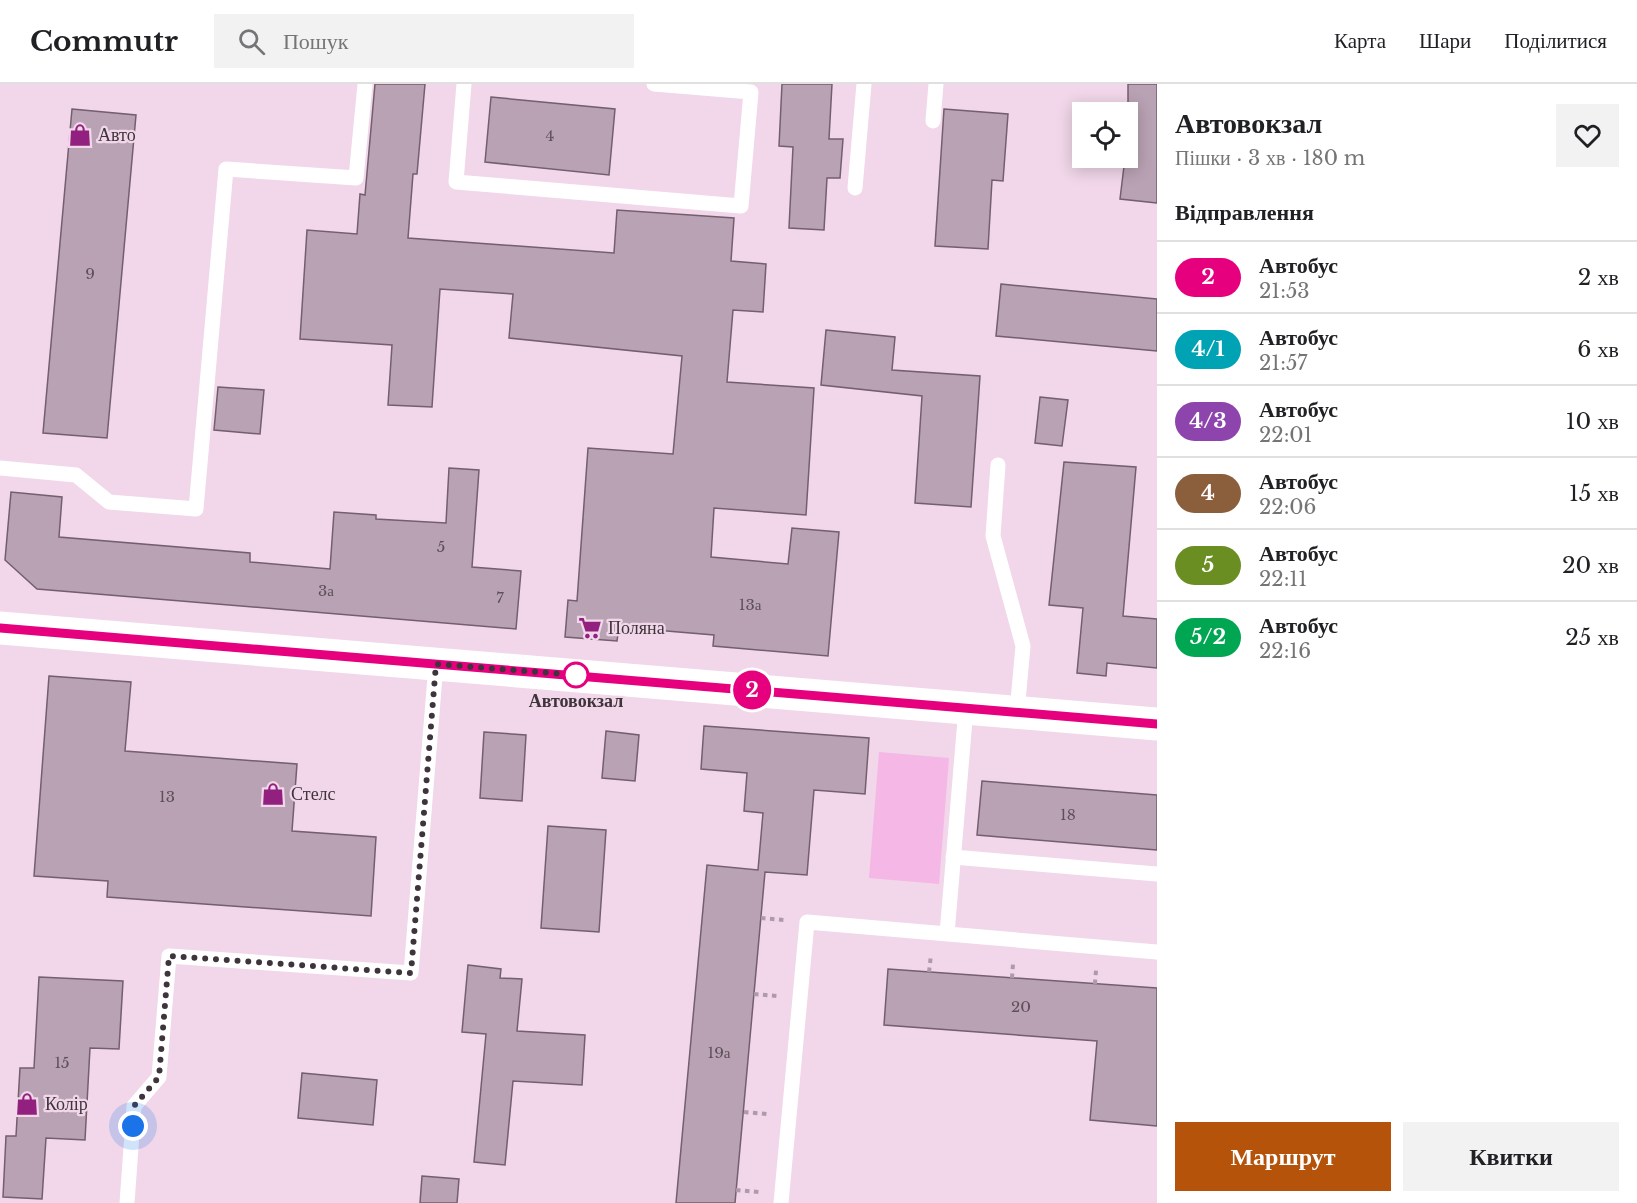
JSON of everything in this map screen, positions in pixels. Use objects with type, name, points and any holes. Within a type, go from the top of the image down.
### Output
[{"type":"main road","points":[[0,628],[1157,724]]},
{"type":"lane","points":[[0,468],[76,475],[109,502],[196,509],[226,169],[356,178],[365,84]]},
{"type":"lane","points":[[464,84],[456,182],[741,206],[751,92],[654,84]]},
{"type":"lane","points":[[855,188],[864,84]]},
{"type":"lane","points":[[933,121],[936,84]]},
{"type":"lane","points":[[998,465],[993,536],[1023,646],[1017,712]]},
{"type":"lane","points":[[127,1203],[134,1106],[159,1077],[169,956],[411,973],[436,664]]},
{"type":"lane","points":[[947,934],[966,708]]},
{"type":"lane","points":[[953,857],[1157,873]]},
{"type":"lane","points":[[780,1203],[807,922],[1157,952]]},
{"type":"shaded area","points":[[879,752],[949,758],[939,884],[869,878]]},
{"type":"building","points":[[375,84],[425,84],[417,174],[413,174],[408,238],[614,253],[617,210],[734,218],[731,261],[766,264],[763,312],[733,310],[727,382],[814,388],[806,515],[714,508],[711,557],[788,564],[792,528],[839,532],[828,656],[713,646],[714,635],[619,627],[617,641],[565,637],[568,600],[577,601],[588,448],[673,454],[682,356],[509,338],[513,294],[440,289],[432,407],[388,405],[392,345],[300,339],[307,230],[357,234],[360,194],[365,195]]},
{"type":"building","points":[[782,84],[832,84],[829,139],[843,139],[840,178],[827,178],[824,230],[789,228],[793,147],[779,146]]},
{"type":"building","points":[[1128,84],[1157,84],[1157,203],[1120,199],[1124,168],[1138,168],[1138,102],[1128,102]]},
{"type":"building","points":[[491,97],[615,109],[609,175],[485,162]]},
{"type":"building","points":[[72,109],[136,115],[107,438],[43,433]]},
{"type":"building","points":[[944,109],[1008,114],[1003,181],[992,180],[988,249],[935,246]]},
{"type":"building","points":[[1001,284],[1157,299],[1157,351],[996,336]]},
{"type":"building","points":[[826,330],[895,337],[892,370],[980,376],[971,507],[915,503],[922,396],[821,385]]},
{"type":"building","points":[[218,387],[264,390],[260,434],[214,430]]},
{"type":"building","points":[[1040,397],[1068,400],[1062,446],[1035,443]]},
{"type":"building","points":[[1064,462],[1136,467],[1123,616],[1157,619],[1157,668],[1107,663],[1106,676],[1077,673],[1083,608],[1049,605]]},
{"type":"building","points":[[449,468],[479,470],[472,567],[521,571],[516,629],[37,589],[5,560],[11,492],[62,497],[59,537],[250,553],[250,562],[330,569],[334,512],[376,515],[376,519],[446,523]]},
{"type":"building","points":[[49,676],[131,682],[125,751],[297,764],[292,831],[376,837],[371,916],[107,897],[108,881],[34,876]]},
{"type":"building","points":[[704,726],[869,738],[865,794],[814,790],[807,875],[765,872],[735,1203],[676,1203],[707,865],[758,870],[763,813],[744,811],[747,773],[701,769]]},
{"type":"building","points":[[606,731],[639,735],[635,781],[602,778]]},
{"type":"building","points":[[484,732],[526,735],[522,801],[480,798]]},
{"type":"building","points":[[982,781],[1157,795],[1157,850],[977,835]]},
{"type":"building","points":[[548,826],[606,830],[599,932],[541,928]]},
{"type":"building","points":[[468,965],[501,969],[500,978],[522,979],[517,1031],[585,1035],[582,1085],[513,1081],[505,1165],[474,1162],[486,1034],[462,1032]]},
{"type":"building","points":[[888,969],[1157,988],[1157,1126],[1090,1120],[1097,1041],[884,1025]]},
{"type":"building","points":[[39,977],[123,981],[119,1049],[90,1048],[85,1140],[46,1138],[42,1199],[3,1197],[6,1136],[16,1136],[20,1068],[34,1068]]},
{"type":"building","points":[[302,1073],[377,1080],[373,1125],[298,1118]]},
{"type":"building","points":[[422,1176],[459,1179],[457,1203],[420,1203]]},
{"type":"bus line","name":"2","points":[[0,628],[1157,724]]},
{"type":"place","name":"Авто","points":[[80,135]]},
{"type":"place","name":"Поляна","points":[[590,628]]},
{"type":"place","name":"Автовокзал","points":[[576,675]]},
{"type":"place","name":"Стелс","points":[[273,794]]},
{"type":"place","name":"Колір","points":[[27,1104]]},
{"type":"route","points":[[133,1126],[134,1106],[159,1077],[169,956],[411,973],[436,664],[576,675]]}]
